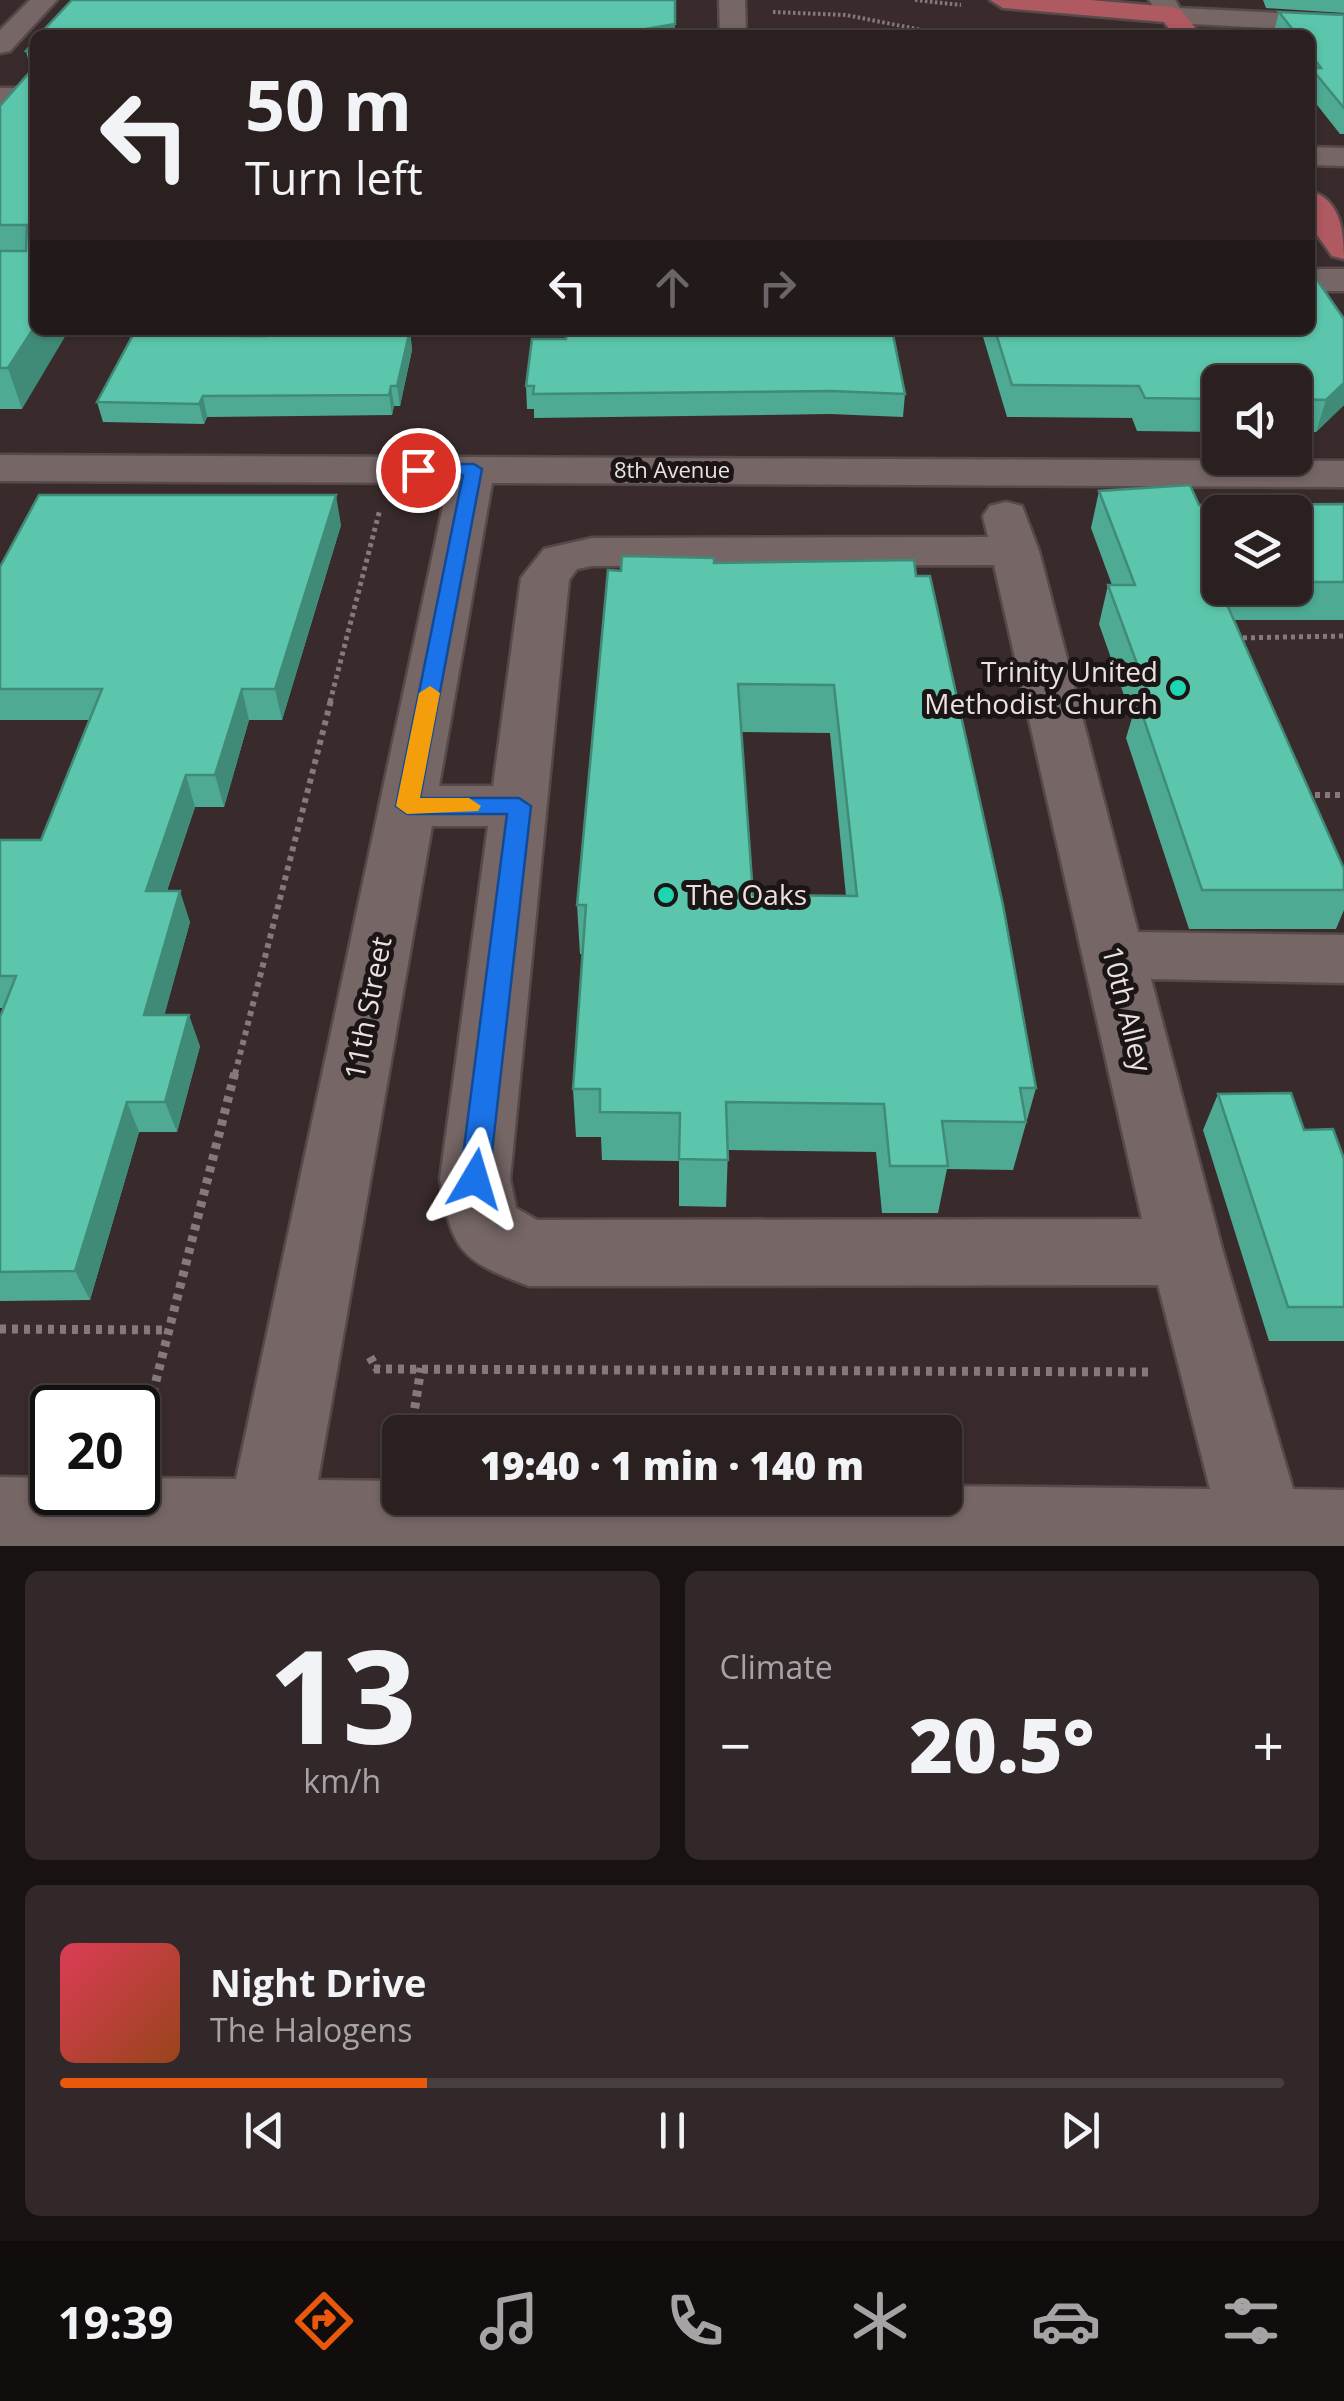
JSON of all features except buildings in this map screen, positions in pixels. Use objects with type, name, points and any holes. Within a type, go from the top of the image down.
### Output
[{"type":"main road","points":[[1003,0],[1174,17]]},
{"type":"main road","points":[[1315,208],[1344,249]]},
{"type":"street","points":[[0,44],[44,0]]},
{"type":"street","points":[[1070,6],[1100,0]]},
{"type":"street","points":[[1174,17],[1344,24]]},
{"type":"street","points":[[0,97],[30,97]]},
{"type":"street","points":[[1315,156],[1344,156]]},
{"type":"street","points":[[1315,280],[1344,280]]},
{"type":"street","points":[[0,510],[12,468]]},
{"type":"street","name":"8th Avenue","points":[[12,468],[1344,474]]},
{"type":"street","name":"11th Street","points":[[266,1534],[474,469]]},
{"type":"street","name":"10th Alley","points":[[993,470],[1186,1252],[1265,1538]]},
{"type":"street","points":[[1016,551],[592,552],[561,559],[545,578],[475,1179],[484,1227],[530,1253],[1186,1252]]},
{"type":"street","points":[[407,806],[519,806]]},
{"type":"street","points":[[1114,956],[1344,959]]},
{"type":"street","points":[[0,1519],[266,1534],[1265,1538],[1344,1532]]},
{"type":"path","points":[[732,16],[846,15],[922,30]]},
{"type":"path","points":[[153,1385],[390,470]]},
{"type":"path","points":[[1232,638],[1344,636]]},
{"type":"path","points":[[1296,795],[1344,795]]},
{"type":"path","points":[[0,1329],[166,1330]]},
{"type":"path","points":[[413,1415],[420,1368],[1218,1372]]},
{"type":"slow traffic","points":[[430,693],[407,806],[469,806]]},
{"type":"place","name":"Trinity United Methodist Church","points":[[1178,688]]},
{"type":"place","name":"The Oaks","points":[[666,895]]},
{"type":"route","points":[[418,470],[474,469],[407,806],[519,806],[475,1179]]}]
